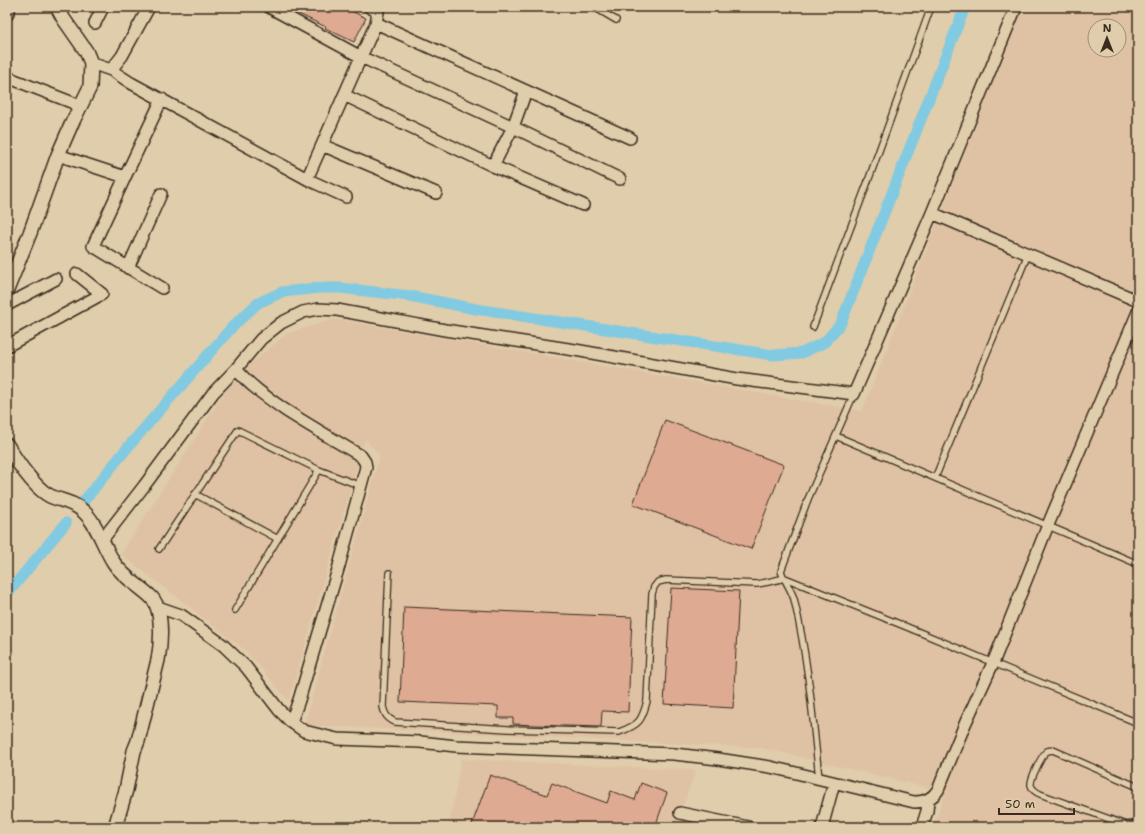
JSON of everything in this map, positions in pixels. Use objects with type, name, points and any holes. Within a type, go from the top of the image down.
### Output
[{"type":"street","points":[[7,15],[10,7]]},
{"type":"street","points":[[7,290],[30,233],[58,155],[90,87],[91,63],[86,51],[57,7]]},
{"type":"street","points":[[95,23],[103,7]]},
{"type":"street","points":[[111,70],[122,56],[149,7]]},
{"type":"street","points":[[269,7],[361,57],[513,127],[620,179]]},
{"type":"street","points":[[307,179],[376,23],[378,12],[369,7]]},
{"type":"street","points":[[102,540],[213,393],[236,369],[261,338],[281,323],[303,312],[318,309],[337,310],[445,330],[575,350],[737,379],[854,394],[932,214],[1016,7]]},
{"type":"street","points":[[376,23],[630,138]]},
{"type":"street","points":[[91,63],[111,70],[307,179],[346,196]]},
{"type":"street","points":[[7,77],[81,106]]},
{"type":"street","points":[[493,166],[513,127],[526,91]]},
{"type":"street","points":[[344,95],[493,166],[583,205]]},
{"type":"street","points":[[162,99],[93,246],[162,288]]},
{"type":"street","points":[[322,145],[436,193]]},
{"type":"street","points":[[58,155],[125,176]]},
{"type":"street","points":[[128,268],[161,194]]},
{"type":"street","points":[[932,214],[1138,301]]},
{"type":"street","points":[[7,346],[102,294],[77,274]]},
{"type":"street","points":[[7,305],[56,279]]},
{"type":"street","points":[[158,607],[181,615],[223,645],[246,667],[270,699],[291,722],[304,731],[337,739],[420,742],[456,746],[499,748],[674,754],[763,766],[914,802],[928,801],[938,790],[965,724],[993,663],[1048,525],[1138,312]]},
{"type":"street","points":[[236,369],[242,376],[274,402],[310,426],[362,456],[366,467],[299,700],[291,722]]},
{"type":"street","points":[[7,445],[38,487],[49,496],[75,504],[84,511],[102,540],[114,564],[122,573],[152,597],[158,607],[160,636],[158,660],[138,741],[134,751],[126,790],[115,827]]},
{"type":"street","points":[[822,827],[834,783]]},
{"type":"street","points":[[922,827],[927,811],[928,801]]},
{"type":"street","points":[[680,812],[748,827]]},
{"type":"lane","points":[[594,7],[616,20]]},
{"type":"lane","points":[[813,327],[867,184],[930,7]]},
{"type":"lane","points":[[935,478],[1028,254]]},
{"type":"lane","points":[[819,779],[809,687],[802,641],[793,596],[781,571],[808,498],[854,394]]},
{"type":"lane","points":[[159,549],[238,430],[319,470],[361,486]]},
{"type":"lane","points":[[836,436],[1138,564]]},
{"type":"lane","points":[[235,610],[319,470]]},
{"type":"lane","points":[[195,494],[278,539]]},
{"type":"lane","points":[[389,573],[383,707],[388,719],[395,722],[508,730],[619,732],[637,723],[643,714],[647,701],[652,594],[654,587],[658,582],[666,580],[757,584],[785,578],[1138,723]]},
{"type":"lane","points":[[1138,787],[1053,750],[1048,751],[1043,756],[1032,778],[1031,785],[1034,790],[1040,794],[1126,825],[1134,824],[1138,820]]},
{"type":"shaded area","points":[[1023,7],[1138,7],[1138,827],[933,827],[945,792],[762,748],[304,725],[380,455],[365,439],[289,701],[246,651],[121,554],[225,391],[251,363],[288,333],[335,319],[862,411]]},
{"type":"shaded area","points":[[461,759],[696,770],[675,827],[449,827]]},
{"type":"building","points":[[284,7],[343,7],[366,18],[354,42]]},
{"type":"building","points":[[665,420],[784,465],[751,549],[633,504]]},
{"type":"building","points":[[671,588],[739,591],[733,708],[664,704]]},
{"type":"building","points":[[404,607],[632,617],[628,712],[602,711],[601,727],[535,725],[513,724],[513,718],[498,718],[498,706],[400,702]]},
{"type":"building","points":[[490,775],[547,795],[552,783],[607,803],[611,791],[635,800],[641,783],[667,793],[655,827],[471,827]]},
{"type":"waterway","points":[[83,502],[128,447],[233,326],[258,303],[282,292],[320,288],[340,288],[410,296],[476,309],[773,355],[802,353],[825,342],[841,323],[965,7]]},
{"type":"waterway","points":[[7,594],[66,523]]}]
